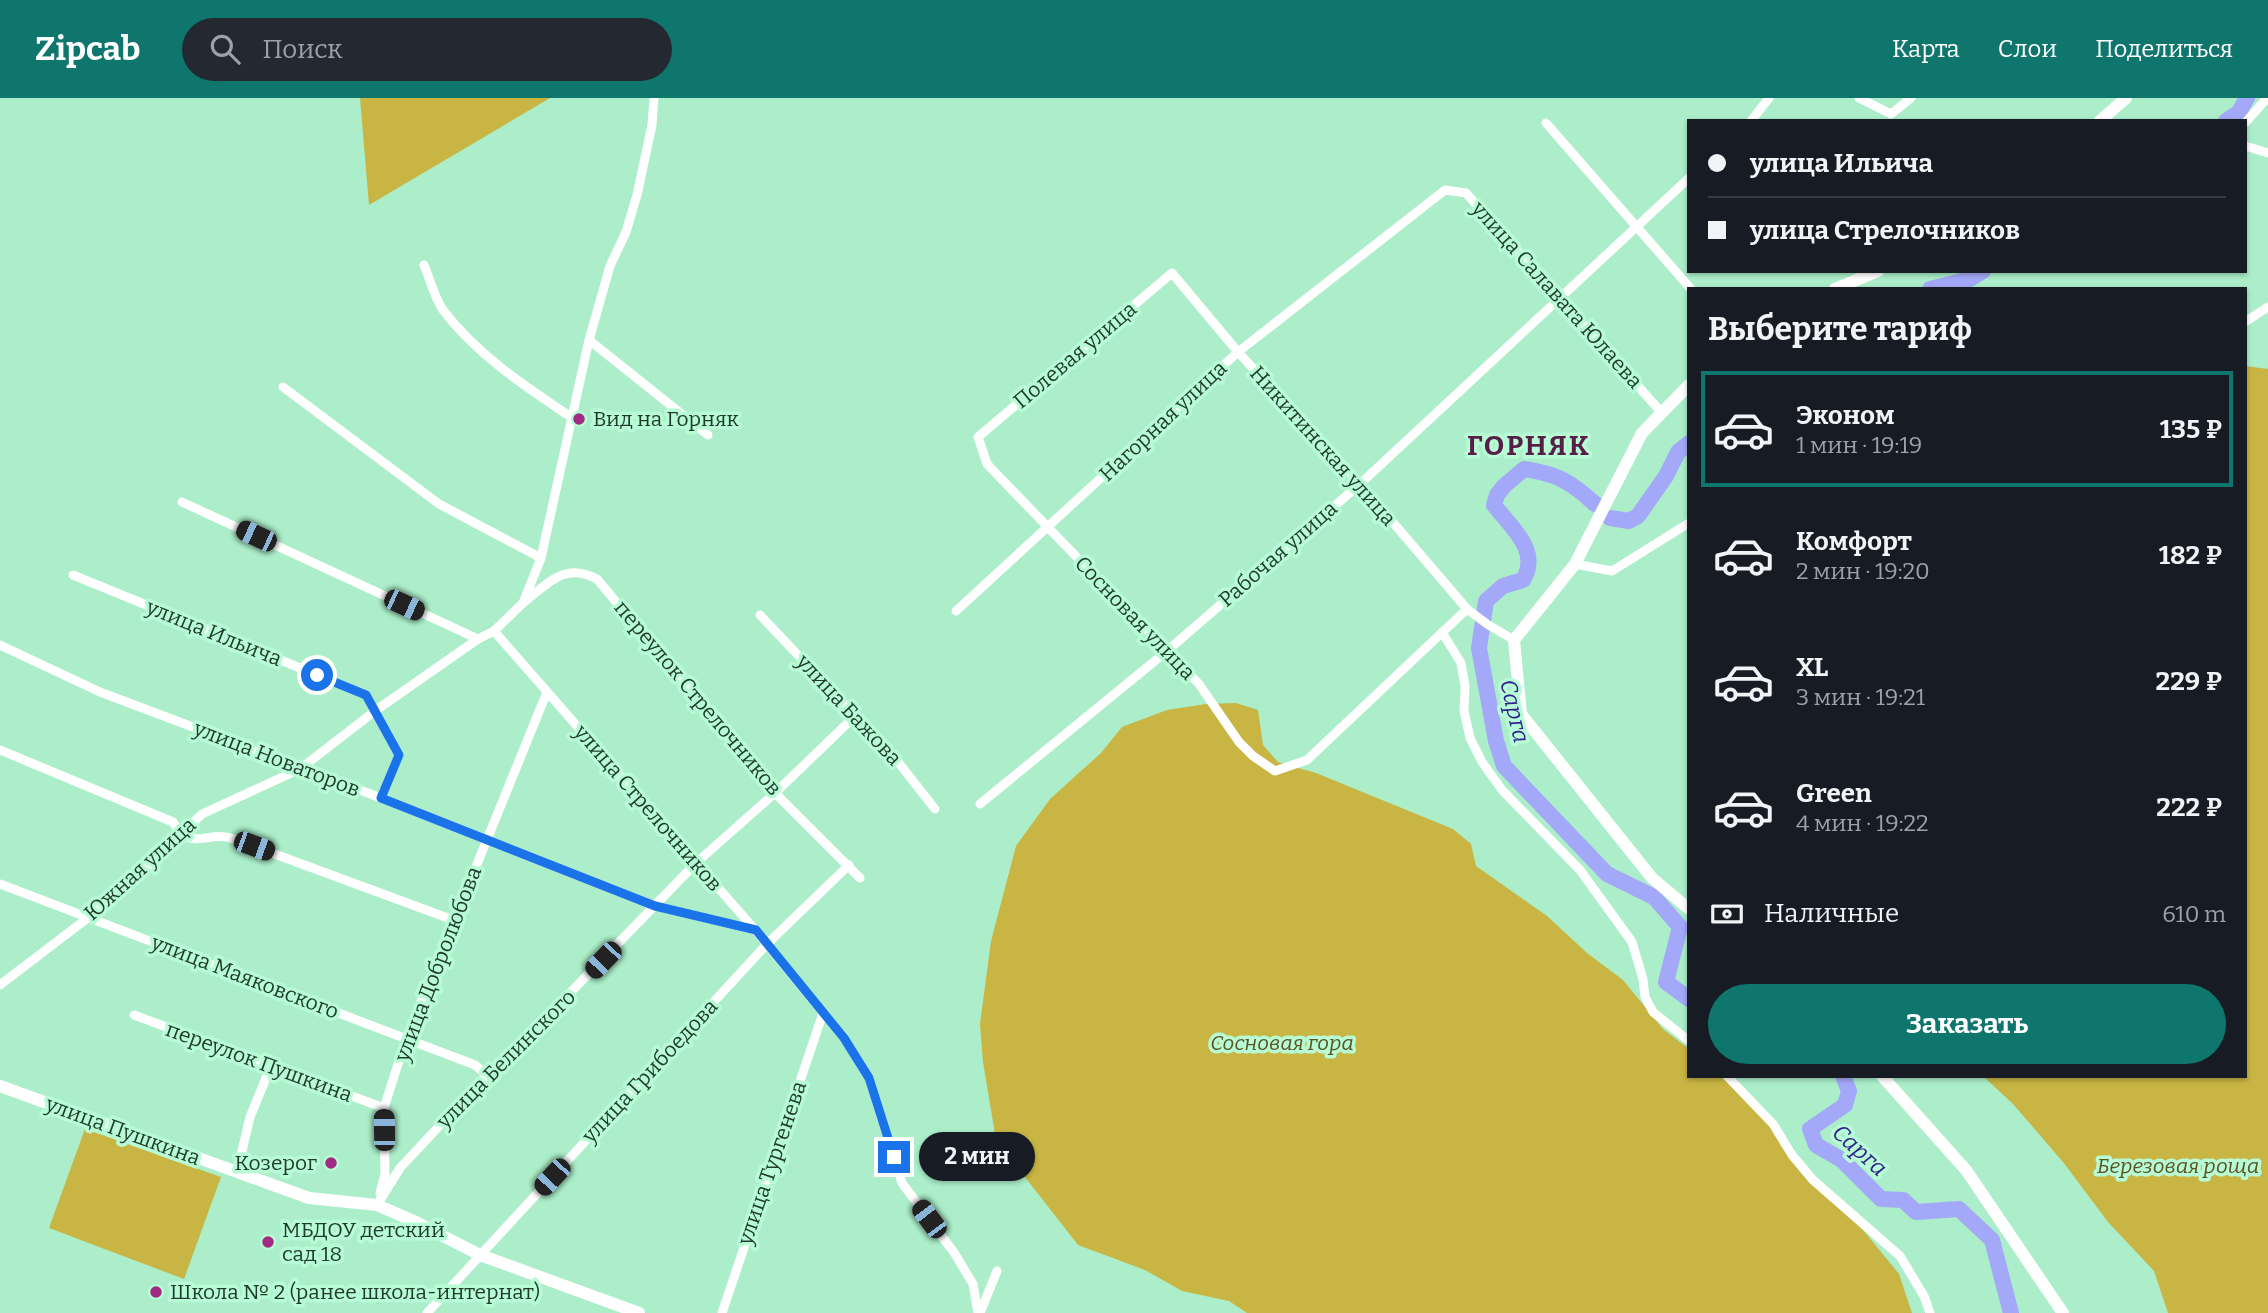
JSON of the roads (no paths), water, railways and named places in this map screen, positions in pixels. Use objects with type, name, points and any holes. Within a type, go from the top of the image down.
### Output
[{"type":"street","name":"Южная улица","points":[[0,985],[89,917],[142,872],[202,814],[300,769],[375,711],[478,639],[494,631],[523,603],[541,558],[589,340],[610,266],[626,232],[632,210],[652,125],[654,98]]},
{"type":"street","points":[[1753,119],[1769,98]]},
{"type":"street","points":[[1859,98],[1891,114],[1911,98]]},
{"type":"street","points":[[2102,119],[2126,98]]},
{"type":"street","points":[[2247,121],[2267,98]]},
{"type":"street","points":[[1546,123],[1690,287]]},
{"type":"street","points":[[2247,147],[2268,153]]},
{"type":"street","name":"Рабочая улица","points":[[980,804],[1167,651],[1360,484],[1687,180]]},
{"type":"street","name":"улица Салавата Юлаева","points":[[1445,190],[1466,193],[1662,412]]},
{"type":"street","name":"Нагорная улица","points":[[956,611],[1238,352],[1445,190]]},
{"type":"street","points":[[424,265],[442,308],[468,337],[508,372],[571,417]]},
{"type":"street","name":"Никитинская улица","points":[[1172,273],[1238,352],[1360,484],[1467,609],[1514,640]]},
{"type":"street","name":"Полевая улица","points":[[978,438],[1172,273]]},
{"type":"street","points":[[1840,287],[1873,273]]},
{"type":"street","points":[[2247,321],[2268,307]]},
{"type":"street","points":[[589,340],[708,435]]},
{"type":"street","points":[[283,387],[439,504],[541,558]]},
{"type":"street","points":[[1687,388],[1642,433],[1575,564],[1514,640],[1521,713],[1652,878],[1687,907]]},
{"type":"street","name":"Сосновая улица","points":[[978,438],[987,464],[1199,684],[1239,742],[1253,756],[1275,771],[1307,760],[1442,632]]},
{"type":"street","points":[[182,502],[478,639]]},
{"type":"street","points":[[1575,564],[1612,571],[1687,524]]},
{"type":"street","name":"переулок Стрелочников","points":[[523,603],[560,574],[584,572],[597,579],[775,793],[860,878]]},
{"type":"street","name":"улица Ильича","points":[[73,576],[366,695],[399,755],[381,798]]},
{"type":"street","points":[[1467,609],[1442,632],[1461,663],[1465,686],[1464,711],[1470,738],[1482,762],[1502,790],[1580,870],[1632,942],[1640,967],[1645,998],[1653,1012],[1687,1039]]},
{"type":"street","name":"улица Бажова","points":[[760,615],[891,753],[935,809]]},
{"type":"street","name":"улица Стрелочников","points":[[494,631],[756,930],[844,1038],[869,1078],[902,1183],[955,1254],[973,1284],[979,1313]]},
{"type":"street","name":"улица Новаторов","points":[[0,645],[100,692],[381,798],[655,906],[756,930]]},
{"type":"street","name":"улица Добролюбова","points":[[377,1205],[384,1174],[384,1108],[406,1039],[547,692]]},
{"type":"street","name":"улица Белинского","points":[[377,1205],[400,1168],[487,1075],[696,863],[775,793],[855,716]]},
{"type":"street","points":[[0,750],[173,822],[180,834],[187,839],[229,837],[456,921]]},
{"type":"street","name":"улица Грибоедова","points":[[427,1313],[767,944],[849,865]]},
{"type":"street","name":"улица Маяковского","points":[[0,884],[475,1065],[487,1075]]},
{"type":"street","name":"улица Тургенева","points":[[722,1313],[822,1013]]},
{"type":"street","name":"переулок Пушкина","points":[[134,1016],[384,1108]]},
{"type":"street","points":[[237,1172],[250,1117],[271,1066]]},
{"type":"street","points":[[1729,1078],[1773,1124],[1792,1155],[1813,1180],[1900,1256],[1930,1313]]},
{"type":"street","points":[[1884,1078],[1966,1170],[2063,1313]]},
{"type":"street","name":"улица Пушкина","points":[[0,1086],[309,1198],[377,1205],[481,1255],[639,1313]]},
{"type":"street","points":[[979,1313],[997,1271]]},
{"type":"waterway","name":"Сарга","points":[[2229,119],[2239,112],[2247,98]]},
{"type":"waterway","name":"Сарга","points":[[1938,287],[1970,279],[1980,273]]},
{"type":"waterway","name":"Сарга","points":[[1610,518],[1629,521],[1638,516],[1666,476],[1678,452],[1687,445]]},
{"type":"waterway","name":"Сарга","points":[[1595,504],[1562,480],[1546,473],[1524,469],[1497,495],[1494,505],[1522,540],[1528,569],[1523,580],[1503,586],[1486,601],[1479,648],[1496,741],[1504,766],[1607,874],[1654,897],[1680,927],[1666,982],[1687,998]]},
{"type":"waterway","name":"Сарга","points":[[1844,1078],[1849,1091],[1845,1105],[1810,1129],[1816,1145],[1842,1160],[1881,1199],[1903,1200],[1916,1212],[1959,1209],[1992,1240],[2011,1313]]},
{"type":"place","name":"Вид на Горняк","points":[[579,419]]},
{"type":"place","name":"Козерог","points":[[331,1163]]},
{"type":"place","name":"МБДОУ детский сад 18","points":[[268,1242]]},
{"type":"place","name":"Школа № 2 (ранее школа-интернат)","points":[[156,1292]]},
{"type":"district","name":"ГОРНЯК","points":[[1529,445]]},
{"type":"park label","name":"Сосновая гора","points":[[1282,1043]]},
{"type":"park label","name":"Березовая роща","points":[[2178,1166]]}]
